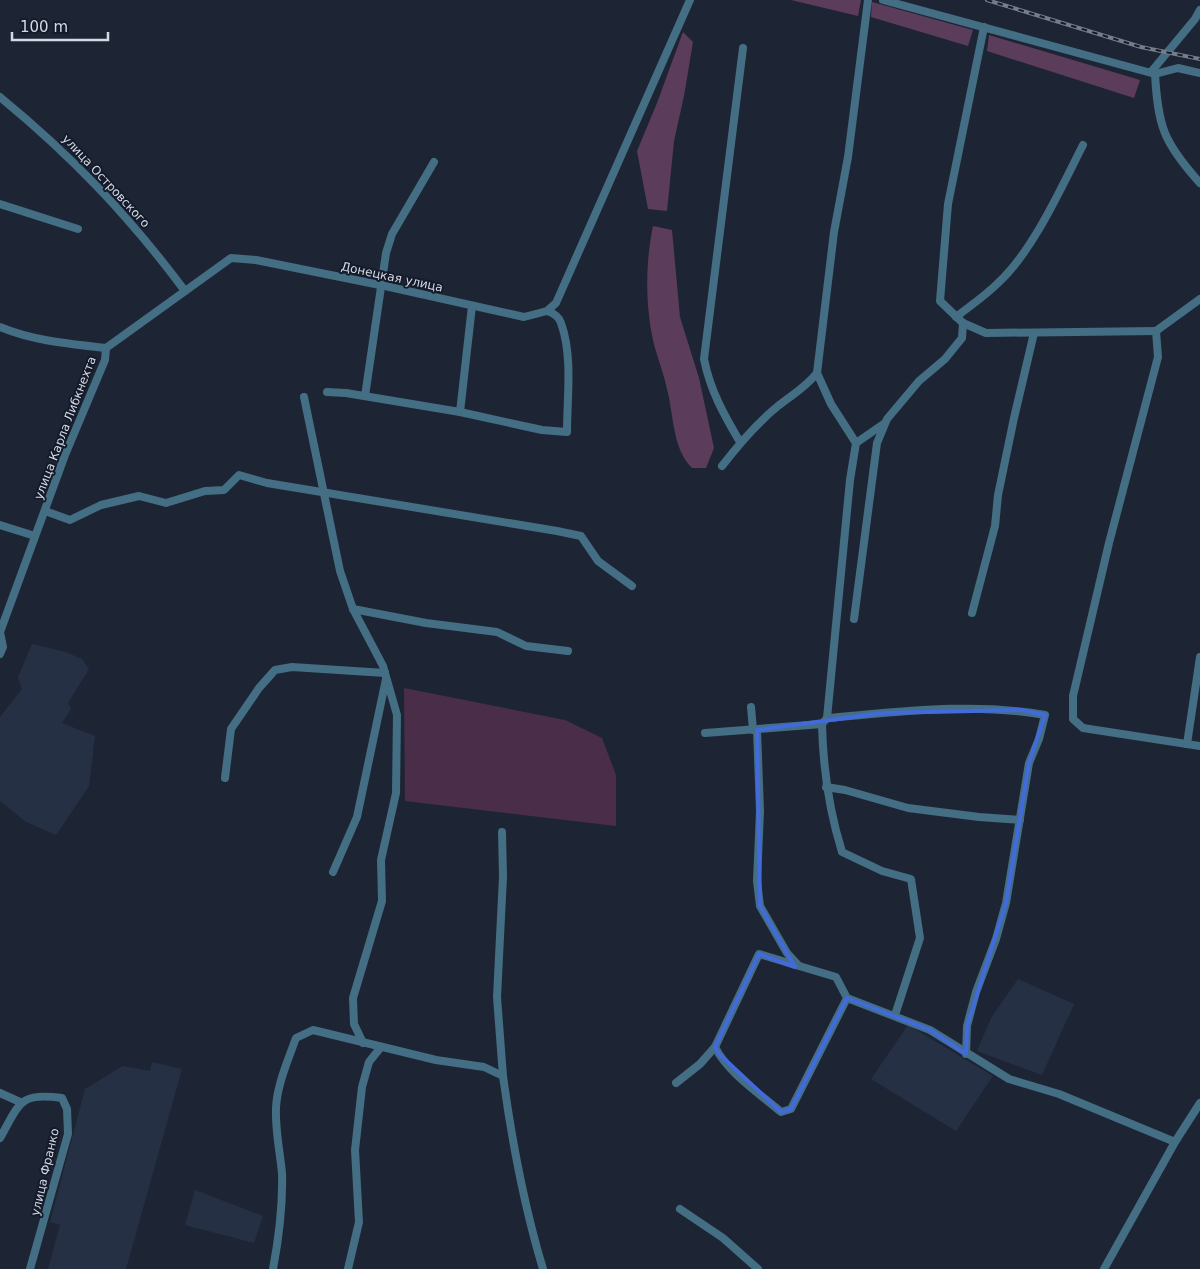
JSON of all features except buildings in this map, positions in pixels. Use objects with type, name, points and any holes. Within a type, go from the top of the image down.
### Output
[{"type":"street","points":[[326,392],[365,396],[460,412],[542,430],[567,432],[565,346],[561,322],[555,314],[547,311],[556,303],[690,0]]},
{"type":"street","points":[[868,0],[848,157],[834,232],[817,373],[831,404],[856,443],[850,480],[825,721],[826,787],[842,852],[882,871],[911,879],[920,938],[895,1015]]},
{"type":"street","points":[[883,0],[1153,73],[1178,68],[1200,73]]},
{"type":"street","points":[[1200,10],[1180,40],[1153,73],[1157,110],[1165,136],[1200,182]]},
{"type":"street","points":[[984,27],[948,204],[940,302],[962,323],[986,333],[1034,333],[1156,331],[1200,299]]},
{"type":"street","points":[[740,442],[711,388],[704,359],[743,48]]},
{"type":"street","name":"улица Островского","points":[[0,96],[52,140],[118,207],[185,291]]},
{"type":"street","points":[[956,317],[999,283],[1020,258],[1083,145]]},
{"type":"street","points":[[365,396],[383,285],[386,253],[392,234],[434,162]]},
{"type":"street","points":[[0,204],[78,229]]},
{"type":"street","name":"Донецкая улица","points":[[230,258],[256,260],[383,285],[524,317],[547,311]]},
{"type":"street","name":"улица Карла Либкнехта","points":[[0,654],[3,647],[0,632],[35,536],[105,360],[106,348],[230,258]]},
{"type":"street","points":[[460,412],[472,306]]},
{"type":"street","points":[[856,443],[885,423],[919,381],[945,359],[962,338],[962,323]]},
{"type":"street","points":[[0,327],[14,333],[70,344],[106,348]]},
{"type":"street","points":[[1156,331],[1158,357],[1109,543],[1073,696],[1073,719],[1083,728],[1200,746]]},
{"type":"street","points":[[972,612],[994,526],[1012,427],[1034,333]]},
{"type":"street","points":[[722,466],[740,442],[778,406],[805,387],[817,373]]},
{"type":"street","points":[[304,397],[340,571],[353,609],[386,675],[398,715],[396,793],[381,860],[382,901],[354,998],[354,1024],[362,1043]]},
{"type":"street","points":[[854,619],[877,443],[885,423]]},
{"type":"street","points":[[45,511],[70,520],[101,505],[139,496],[166,503],[205,491],[224,490],[239,475],[267,483],[581,536],[598,560],[632,586]]},
{"type":"street","points":[[0,525],[35,536]]},
{"type":"street","points":[[353,609],[426,623],[497,632],[526,646],[568,651]]},
{"type":"street","points":[[1187,744],[1200,657]]},
{"type":"street","points":[[225,778],[231,729],[259,688],[275,670],[292,667],[386,675]]},
{"type":"street","points":[[334,872],[357,818],[386,675]]},
{"type":"street","points":[[751,707],[755,730],[760,811],[757,881],[760,906],[787,953],[798,965]]},
{"type":"street","points":[[705,733],[755,730],[825,721],[956,710],[1021,710],[1045,715],[1039,739],[1029,763],[1006,903],[996,939],[976,992],[967,1026],[966,1054]]},
{"type":"street","points":[[826,787],[845,790],[908,808],[1020,820]]},
{"type":"street","points":[[502,832],[503,877],[497,997],[503,1076],[512,1136],[530,1224],[542,1269]]},
{"type":"street","points":[[676,1083],[700,1064],[715,1047],[759,954],[836,977],[846,998],[895,1015],[930,1030],[1009,1079],[1058,1094],[1175,1142]]},
{"type":"street","points":[[715,1047],[719,1054],[742,1078],[781,1112],[791,1109],[846,998]]},
{"type":"street","points":[[273,1269],[281,1230],[282,1173],[277,1144],[276,1107],[285,1070],[296,1038],[313,1030],[331,1033],[381,1048],[436,1060],[484,1067],[503,1076]]},
{"type":"street","points":[[348,1269],[359,1222],[355,1150],[362,1087],[369,1062],[381,1048]]},
{"type":"street","points":[[0,1092],[20,1102],[0,1138]]},
{"type":"street","name":"улица Франко","points":[[20,1102],[33,1096],[43,1095],[62,1098],[67,1109],[68,1134],[30,1269]]},
{"type":"street","points":[[1104,1269],[1175,1142],[1200,1103]]},
{"type":"street","points":[[680,1209],[724,1238],[758,1269]]},
{"type":"highlighted area","points":[[1021,710],[1045,715],[1029,763],[1006,903],[967,1026],[966,1054],[930,1030],[847,998],[791,1109],[781,1112],[719,1054],[715,1047],[759,954],[795,967],[760,906],[757,730],[883,713]]},
{"type":"shaded area","points":[[791,0],[861,0],[858,16]]},
{"type":"shaded area","points":[[872,2],[973,30],[968,46],[871,17]]},
{"type":"shaded area","points":[[683,32],[693,42],[674,141],[667,211],[648,209],[637,151]]},
{"type":"shaded area","points":[[989,35],[1140,80],[1134,98],[987,51]]},
{"type":"shaded area","points":[[653,226],[672,230],[680,317],[699,378],[714,448],[706,468],[692,468],[685,460],[681,451],[677,441],[666,384],[655,348],[649,318],[647,287],[647,271]]},
{"type":"shaded area","points":[[32,644],[66,652],[82,659],[89,669],[68,703],[71,709],[62,723],[95,736],[89,786],[56,835],[26,822],[0,801],[0,717],[22,689],[18,677]]},
{"type":"shaded area","points":[[404,688],[565,720],[602,738],[616,775],[616,826],[405,801]]},
{"type":"shaded area","points":[[1018,979],[1074,1004],[1042,1075],[977,1051],[991,1018]]},
{"type":"shaded area","points":[[908,1025],[993,1076],[956,1131],[871,1079]]},
{"type":"shaded area","points":[[152,1062],[182,1069],[126,1269],[48,1269],[60,1225],[50,1222],[85,1089],[123,1066],[150,1071]]},
{"type":"shaded area","points":[[195,1190],[263,1216],[254,1243],[185,1225]]},
{"type":"railway","points":[[987,0],[1141,47],[1200,59]]}]
